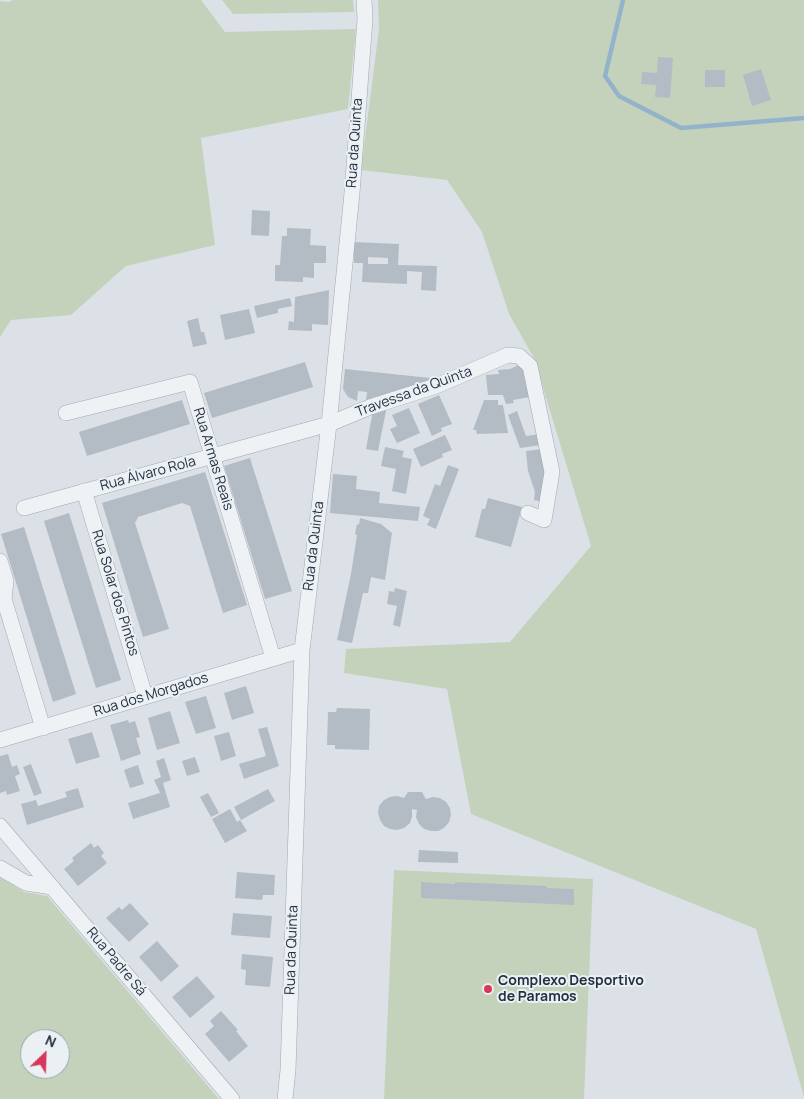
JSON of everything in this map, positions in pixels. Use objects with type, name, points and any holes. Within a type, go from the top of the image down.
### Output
[{"type":"street","name":"Rua da Quinta","points":[[283,1097],[288,1070],[302,650],[329,424],[352,193],[365,19],[364,0]]},
{"type":"street","name":"Travessa da Quinta","points":[[329,424],[370,407],[436,386],[508,355],[519,356],[530,366],[552,472],[544,520],[528,513]]},
{"type":"street","name":"Rua Armas Reais","points":[[66,413],[190,382],[273,658]]},
{"type":"street","name":"Rua Álvaro Rola","points":[[24,508],[329,424]]},
{"type":"street","name":"Rua Solar dos Pintos","points":[[84,491],[146,696]]},
{"type":"street","points":[[0,561],[6,581],[4,599],[43,728]]},
{"type":"street","name":"Rua dos Morgados","points":[[0,740],[302,650]]},
{"type":"street","name":"Rua Padre Sá","points":[[0,826],[232,1099]]},
{"type":"street","points":[[0,868],[26,883],[52,887]]},
{"type":"green space","points":[[13,0],[201,0],[225,32],[356,29],[348,109],[201,138],[215,245],[126,266],[71,315],[11,320],[0,337],[0,1],[8,2]]},
{"type":"green space","points":[[222,0],[353,0],[354,12],[233,14]]},
{"type":"green space","points":[[378,0],[804,0],[804,1097],[756,929],[471,814],[447,689],[344,673],[346,649],[510,642],[591,546],[534,358],[509,314],[482,232],[447,180],[361,170],[379,29]]},
{"type":"green space","name":"Complexo Desportivo de Paramos","points":[[394,870],[593,879],[584,1099],[384,1099]]},
{"type":"green space","points":[[0,877],[24,892],[47,896],[219,1099],[0,1099]]},
{"type":"building","points":[[658,57],[673,58],[670,98],[655,97],[656,85],[641,84],[642,72],[657,73]]},
{"type":"building","points":[[761,69],[771,100],[752,106],[743,75]]},
{"type":"building","points":[[705,70],[725,70],[725,87],[705,87]]},
{"type":"building","points":[[252,210],[270,211],[269,236],[251,235]]},
{"type":"building","points":[[287,228],[311,229],[310,245],[326,246],[326,263],[314,263],[314,278],[303,277],[303,282],[275,281],[275,265],[280,265],[282,236],[287,236]]},
{"type":"building","points":[[354,242],[399,244],[398,265],[437,266],[436,291],[421,290],[422,272],[407,271],[407,284],[362,282],[363,263],[354,263]],"holes":[[[368,257],[388,258],[388,264],[368,264]]]},
{"type":"building","points":[[329,290],[328,325],[312,324],[312,331],[288,330],[289,321],[294,322],[295,297]]},
{"type":"building","points":[[290,298],[292,306],[278,309],[278,313],[257,318],[254,306]]},
{"type":"building","points":[[249,309],[255,333],[225,340],[220,315]]},
{"type":"building","points":[[198,318],[201,332],[204,332],[207,344],[193,347],[187,321]]},
{"type":"building","points":[[305,362],[313,387],[212,418],[204,393]]},
{"type":"building","points":[[521,364],[530,397],[513,400],[514,403],[506,404],[503,395],[488,395],[486,375],[499,374],[498,370],[510,369]]},
{"type":"building","points":[[345,369],[430,378],[430,381],[366,401],[367,392],[358,391],[357,401],[348,397],[343,389]]},
{"type":"building","points":[[439,395],[452,424],[441,428],[442,431],[432,436],[418,404]]},
{"type":"building","points":[[182,400],[190,424],[87,456],[79,432]]},
{"type":"building","points":[[484,400],[498,400],[498,405],[503,405],[508,433],[477,434],[476,430],[473,430]]},
{"type":"building","points":[[387,406],[378,451],[366,449],[373,410]]},
{"type":"building","points":[[409,408],[420,433],[397,443],[390,429],[397,426],[392,415]]},
{"type":"building","points":[[517,411],[526,436],[540,434],[541,445],[520,448],[508,415]]},
{"type":"building","points":[[445,435],[452,450],[442,454],[443,457],[421,467],[413,449]]},
{"type":"building","points":[[385,447],[404,451],[402,457],[412,459],[406,494],[392,491],[396,469],[381,466]]},
{"type":"building","points":[[542,449],[544,469],[548,471],[543,502],[534,500],[535,492],[528,471],[526,451]]},
{"type":"building","points":[[250,458],[292,591],[265,599],[224,466]]},
{"type":"building","points":[[448,465],[459,469],[436,529],[427,525],[430,519],[423,516],[435,484],[440,486]]},
{"type":"building","points":[[205,472],[247,605],[223,613],[190,506],[182,503],[138,517],[135,523],[169,629],[143,637],[102,503]]},
{"type":"building","points":[[333,474],[357,476],[356,489],[380,492],[379,503],[420,507],[418,521],[330,513]]},
{"type":"building","points":[[488,498],[522,507],[511,547],[475,537],[482,509],[485,509]]},
{"type":"building","points":[[69,513],[121,680],[96,688],[44,521]]},
{"type":"building","points":[[360,518],[381,524],[392,533],[385,580],[371,577],[368,593],[363,593],[352,643],[337,640],[351,574],[357,535],[355,534]]},
{"type":"building","points":[[24,527],[76,694],[53,702],[1,534]]},
{"type":"building","points":[[395,588],[407,591],[400,627],[393,625],[397,606],[387,604],[389,591],[394,592]]},
{"type":"building","points":[[246,686],[254,713],[232,720],[224,693]]},
{"type":"building","points":[[206,696],[216,728],[196,734],[185,702]]},
{"type":"building","points":[[337,708],[370,709],[369,750],[335,749],[335,745],[327,745],[328,712],[336,712]]},
{"type":"building","points":[[170,711],[180,743],[157,750],[148,718]]},
{"type":"building","points":[[128,720],[129,723],[135,721],[140,737],[136,738],[141,754],[121,761],[110,725]]},
{"type":"building","points":[[267,727],[279,766],[244,779],[239,764],[266,756],[258,729]]},
{"type":"building","points":[[92,732],[100,757],[76,764],[68,739]]},
{"type":"building","points":[[229,732],[236,756],[221,761],[214,736]]},
{"type":"building","points":[[8,754],[12,767],[17,765],[20,774],[15,776],[20,791],[7,795],[6,791],[0,793],[0,756]]},
{"type":"building","points":[[195,757],[200,772],[187,776],[182,761]]},
{"type":"building","points":[[164,758],[171,780],[163,783],[170,807],[133,819],[128,803],[160,793],[154,780],[161,777],[156,761]]},
{"type":"building","points":[[31,764],[42,793],[34,796],[23,767]]},
{"type":"building","points":[[138,765],[144,784],[130,788],[124,770]]},
{"type":"building","points":[[78,788],[84,807],[27,825],[21,804],[36,800],[38,806],[67,797],[65,792]]},
{"type":"building","points":[[268,789],[275,801],[241,820],[234,807]]},
{"type":"building","points":[[408,792],[422,792],[426,799],[440,798],[446,802],[450,808],[451,815],[449,822],[444,828],[438,831],[424,829],[416,817],[417,810],[412,809],[410,823],[404,828],[397,830],[384,826],[378,813],[379,806],[390,797],[404,798]]},
{"type":"building","points":[[208,793],[219,813],[211,817],[200,797]]},
{"type":"building","points":[[230,809],[237,822],[240,820],[247,831],[225,843],[212,819]]},
{"type":"building","points":[[91,843],[94,848],[98,845],[104,853],[101,856],[107,863],[78,886],[64,869],[74,861],[72,858]]},
{"type":"building","points":[[419,850],[458,852],[458,863],[418,862]]},
{"type":"building","points":[[237,872],[275,875],[274,895],[263,895],[262,900],[235,898]]},
{"type":"building","points":[[421,882],[547,886],[547,888],[574,889],[574,905],[421,898]]},
{"type":"building","points":[[130,903],[149,924],[129,942],[106,918],[119,907],[122,910]]},
{"type":"building","points":[[233,913],[272,916],[270,938],[231,935]]},
{"type":"building","points":[[157,941],[179,966],[161,982],[139,957]]},
{"type":"building","points":[[242,954],[273,957],[270,987],[245,985],[246,970],[241,969]]},
{"type":"building","points":[[197,976],[215,997],[190,1018],[172,997]]},
{"type":"building","points":[[221,1011],[238,1030],[236,1031],[248,1046],[229,1062],[205,1034],[214,1026],[210,1021]]},
{"type":"waterway","points":[[623,0],[605,76],[619,96],[681,128],[804,118]]},
{"type":"place","name":"Complexo Desportivo de Paramos","points":[[488,989]]}]
